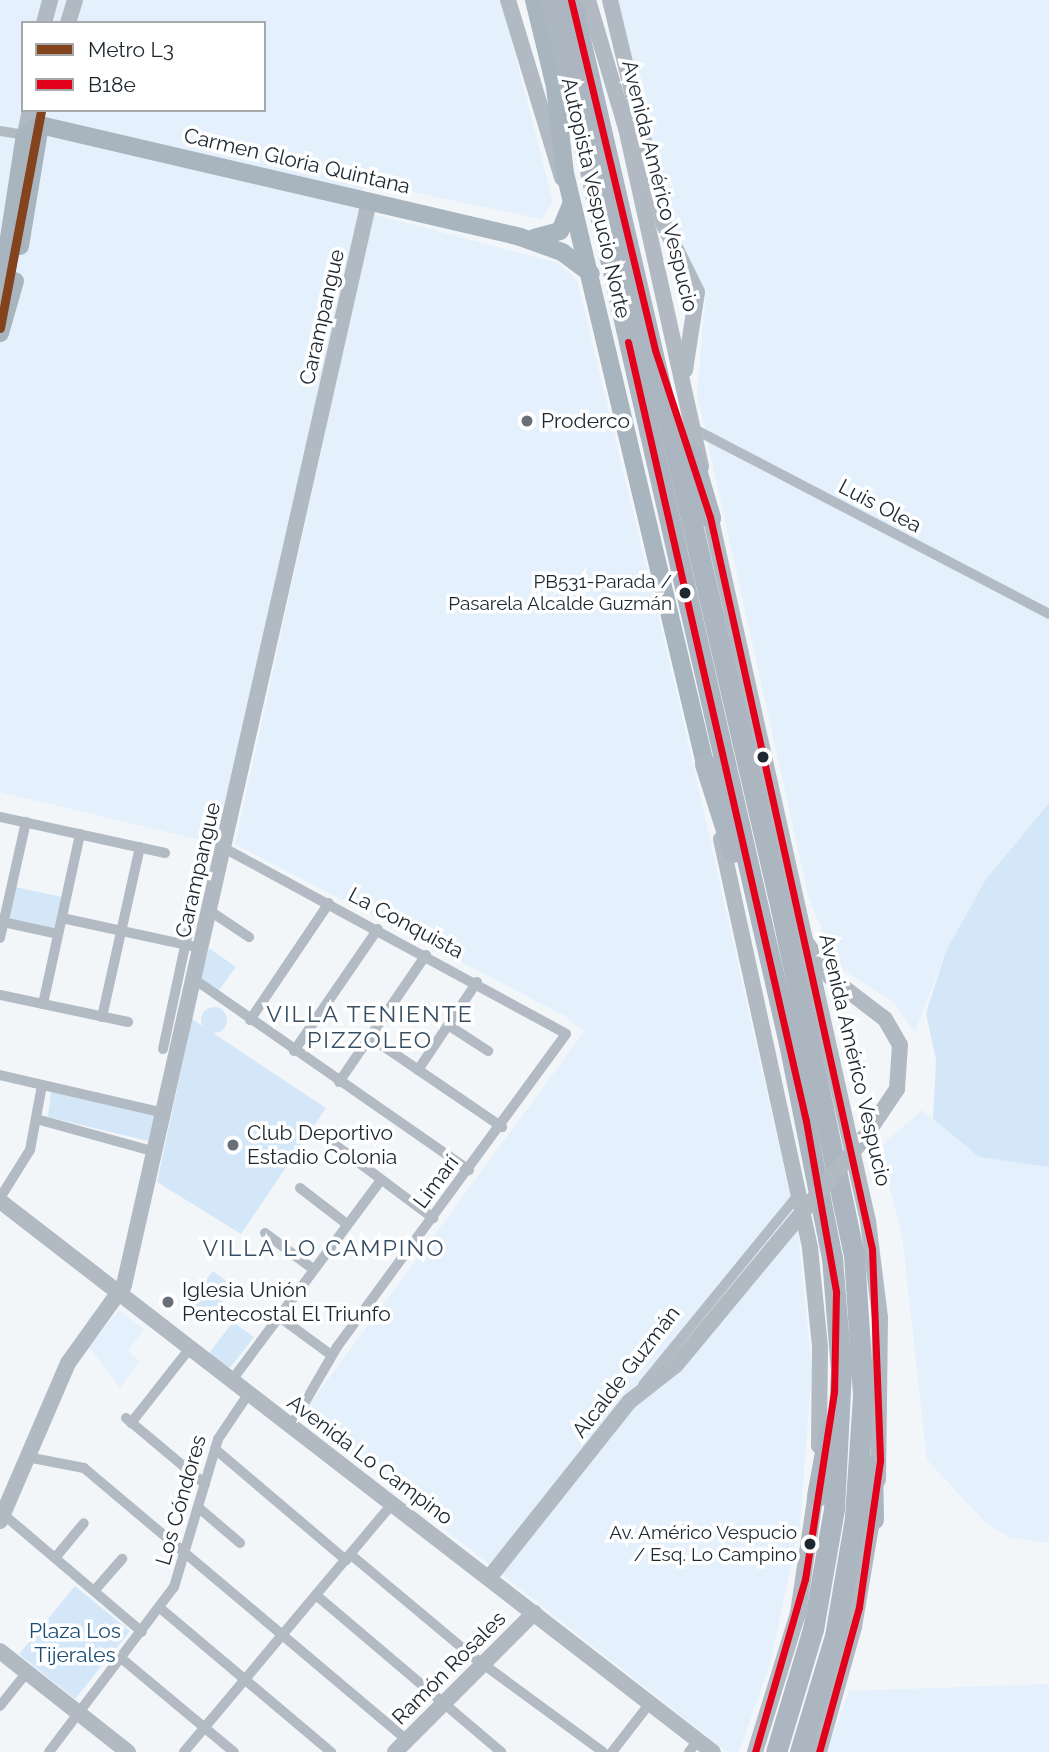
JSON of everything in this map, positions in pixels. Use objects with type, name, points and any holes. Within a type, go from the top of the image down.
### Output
[{"type":"highway","name":"Autopista Vespucio Norte","points":[[571,0],[655,350],[831,1132],[861,1323],[862,1436],[851,1548],[831,1651],[800,1752]]},
{"type":"highway","name":"Autopista Vespucio Norte","points":[[540,2],[763,928],[819,1178],[838,1330],[840,1424],[829,1552],[809,1646],[776,1752]]},
{"type":"highway","points":[[655,350],[710,517]]},
{"type":"highway","points":[[705,764],[763,928]]},
{"type":"highway","points":[[861,1323],[871,1393],[873,1520]]},
{"type":"highway","points":[[817,1496],[838,1330]]},
{"type":"main road","points":[[45,21],[61,0]]},
{"type":"main road","points":[[55,21],[61,0]]},
{"type":"main road","points":[[61,0],[67,21]]},
{"type":"main road","points":[[508,0],[546,135],[572,202]]},
{"type":"main road","name":"Avenida Américo Vespucio","points":[[589,0],[684,383],[710,517],[873,1249],[881,1388],[873,1520],[846,1665],[819,1752]]},
{"type":"main road","name":"Avenida Américo Vespucio","points":[[610,0],[664,225],[698,297],[684,383]]},
{"type":"main road","points":[[540,2],[572,202],[705,764],[799,1194],[820,1347],[817,1496],[798,1614],[755,1752]]},
{"type":"main road","points":[[0,296],[34,120]]},
{"type":"main road","points":[[0,333],[34,120]]},
{"type":"main road","name":"Carmen Gloria Quintana","points":[[34,120],[520,237],[562,252],[591,274]]},
{"type":"main road","name":"Carampangue","points":[[1,1518],[73,1355],[120,1295],[194,979],[193,946],[210,911],[369,201]]},
{"type":"main road","name":"Carmen Gloria Quintana","points":[[520,237],[558,233],[572,202]]},
{"type":"main road","points":[[630,1401],[676,1365],[864,1138],[897,1089],[900,1045],[881,1015],[830,977],[801,933]]},
{"type":"main road","name":"Avenida Lo Campino","points":[[0,1199],[120,1295],[650,1703],[694,1746],[713,1752]]},
{"type":"main road","name":"Alcalde Guzmán","points":[[489,1578],[630,1401]]},
{"type":"main road","name":"Ramón Rosales","points":[[395,1752],[534,1613]]},
{"type":"main road","points":[[0,1651],[128,1752]]},
{"type":"street","points":[[0,131],[34,120]]},
{"type":"street","name":"Luis Olea","points":[[694,429],[1049,614]]},
{"type":"street","points":[[0,817],[164,853]]},
{"type":"street","points":[[0,938],[4,905],[26,822]]},
{"type":"street","points":[[43,1004],[80,834]]},
{"type":"street","points":[[102,1017],[140,847]]},
{"type":"street","name":"Carampangue","points":[[163,1049],[193,946],[206,848]]},
{"type":"street","name":"La Conquista","points":[[224,848],[477,982],[566,1034]]},
{"type":"street","points":[[250,1020],[328,904]]},
{"type":"street","points":[[210,911],[250,937]]},
{"type":"street","points":[[62,918],[193,946]]},
{"type":"street","points":[[4,922],[58,934]]},
{"type":"street","points":[[294,1051],[377,929]]},
{"type":"street","points":[[339,1082],[426,955]]},
{"type":"street","points":[[194,979],[469,1170]]},
{"type":"street","points":[[418,1070],[477,982]]},
{"type":"street","points":[[0,995],[128,1022]]},
{"type":"street","points":[[448,1025],[488,1051]]},
{"type":"street","name":"Limarí","points":[[291,1426],[331,1355],[502,1127],[566,1034]]},
{"type":"street","points":[[370,1037],[502,1127]]},
{"type":"street","points":[[0,1075],[164,1113]]},
{"type":"street","points":[[0,1199],[30,1150],[40,1120],[42,1085]]},
{"type":"street","points":[[40,1120],[155,1152]]},
{"type":"street","points":[[334,1144],[433,1218]]},
{"type":"street","points":[[232,1380],[381,1180]]},
{"type":"street","points":[[300,1188],[347,1224]]},
{"type":"street","name":"Alcalde Guzmán","points":[[630,1401],[799,1194]]},
{"type":"street","points":[[265,1233],[313,1269]]},
{"type":"street","points":[[278,1316],[331,1355]]},
{"type":"street","points":[[190,1348],[128,1420],[205,1484]]},
{"type":"street","name":"Los Cóndores","points":[[49,1752],[160,1608],[187,1556],[215,1449],[249,1393]]},
{"type":"street","points":[[215,1449],[348,1557],[603,1752]]},
{"type":"street","points":[[27,1457],[80,1465],[407,1740]]},
{"type":"street","points":[[184,1752],[393,1503]]},
{"type":"street","points":[[199,1508],[240,1543]]},
{"type":"street","points":[[1,1518],[55,1558],[142,1632]]},
{"type":"street","points":[[55,1558],[85,1523]]},
{"type":"street","points":[[94,1591],[122,1559]]},
{"type":"street","points":[[316,1595],[501,1752]]},
{"type":"street","points":[[160,1608],[331,1752]]},
{"type":"street","points":[[121,1658],[234,1752]]},
{"type":"street","points":[[0,1706],[27,1672]]},
{"type":"street","points":[[612,1752],[650,1703]]},
{"type":"shaded area","points":[[0,0],[501,0],[553,202],[541,219],[365,182],[217,844],[0,792]]},
{"type":"shaded area","points":[[612,0],[1049,0],[1049,803],[986,879],[946,951],[915,1032],[893,1002],[837,966],[809,899],[697,394],[706,291],[675,236]]},
{"type":"shaded area","points":[[373,214],[558,263],[577,280],[684,724],[798,1231],[812,1371],[800,1523],[770,1664],[739,1752],[727,1752],[301,1416],[584,1032],[565,1016],[235,844]]},
{"type":"shaded area","points":[[922,1110],[979,1157],[1049,1167],[1049,1543],[1010,1538],[983,1520],[927,1460],[902,1234],[879,1148]]},
{"type":"shaded area","points":[[119,1310],[144,1329],[128,1351],[139,1361],[120,1388],[89,1347]]},
{"type":"shaded area","points":[[1049,1684],[1049,1752],[827,1752],[849,1691]]},
{"type":"green space","points":[[1049,803],[1049,1167],[979,1157],[933,1119],[936,1060],[926,1013],[946,951],[986,879]]},
{"type":"green space","points":[[15,887],[62,897],[55,928],[9,918]]},
{"type":"green space","points":[[209,948],[236,967],[219,990],[201,978]]},
{"type":"green space","points":[[214,1007],[224,1010],[227,1020],[224,1030],[214,1033],[204,1030],[201,1020],[204,1010]]},
{"type":"green space","name":"Club Deportivo Estadio Colonia","points":[[192,1019],[326,1108],[241,1234],[157,1182]]},
{"type":"green space","points":[[51,1092],[155,1115],[148,1141],[48,1117]]},
{"type":"green space","points":[[213,1271],[234,1287],[210,1318],[189,1302]]},
{"type":"green space","points":[[233,1322],[254,1337],[229,1369],[209,1353]]},
{"type":"green space","name":"Plaza Los Tijerales","points":[[75,1586],[130,1631],[75,1699],[19,1654]]},
{"type":"metro line","name":"L3","points":[[0,328],[41,112]]},
{"type":"transit line","name":"B18e","points":[[571,0],[655,350],[710,517],[872,1249],[880,1461],[859,1607],[819,1752]]},
{"type":"transit line","name":"B18e","points":[[628,342],[806,1121],[836,1292],[834,1392],[805,1579],[755,1752]]},
{"type":"place","name":"Proderco","points":[[527,421]]},
{"type":"place","name":"PB531-Parada / Pasarela Alcalde Guzmán","points":[[685,593]]},
{"type":"place","name":"Club Deportivo Estadio Colonia","points":[[233,1145]]},
{"type":"place","name":"Iglesia Unión Pentecostal El Triunfo","points":[[168,1302]]},
{"type":"place","name":"Av. Américo Vespucio / Esq. Lo Campino","points":[[810,1544]]},
{"type":"district","name":"VILLA TENIENTE PIZZOLEO","points":[[370,1027]]},
{"type":"district","name":"VILLA LO CAMPINO","points":[[324,1248]]}]
